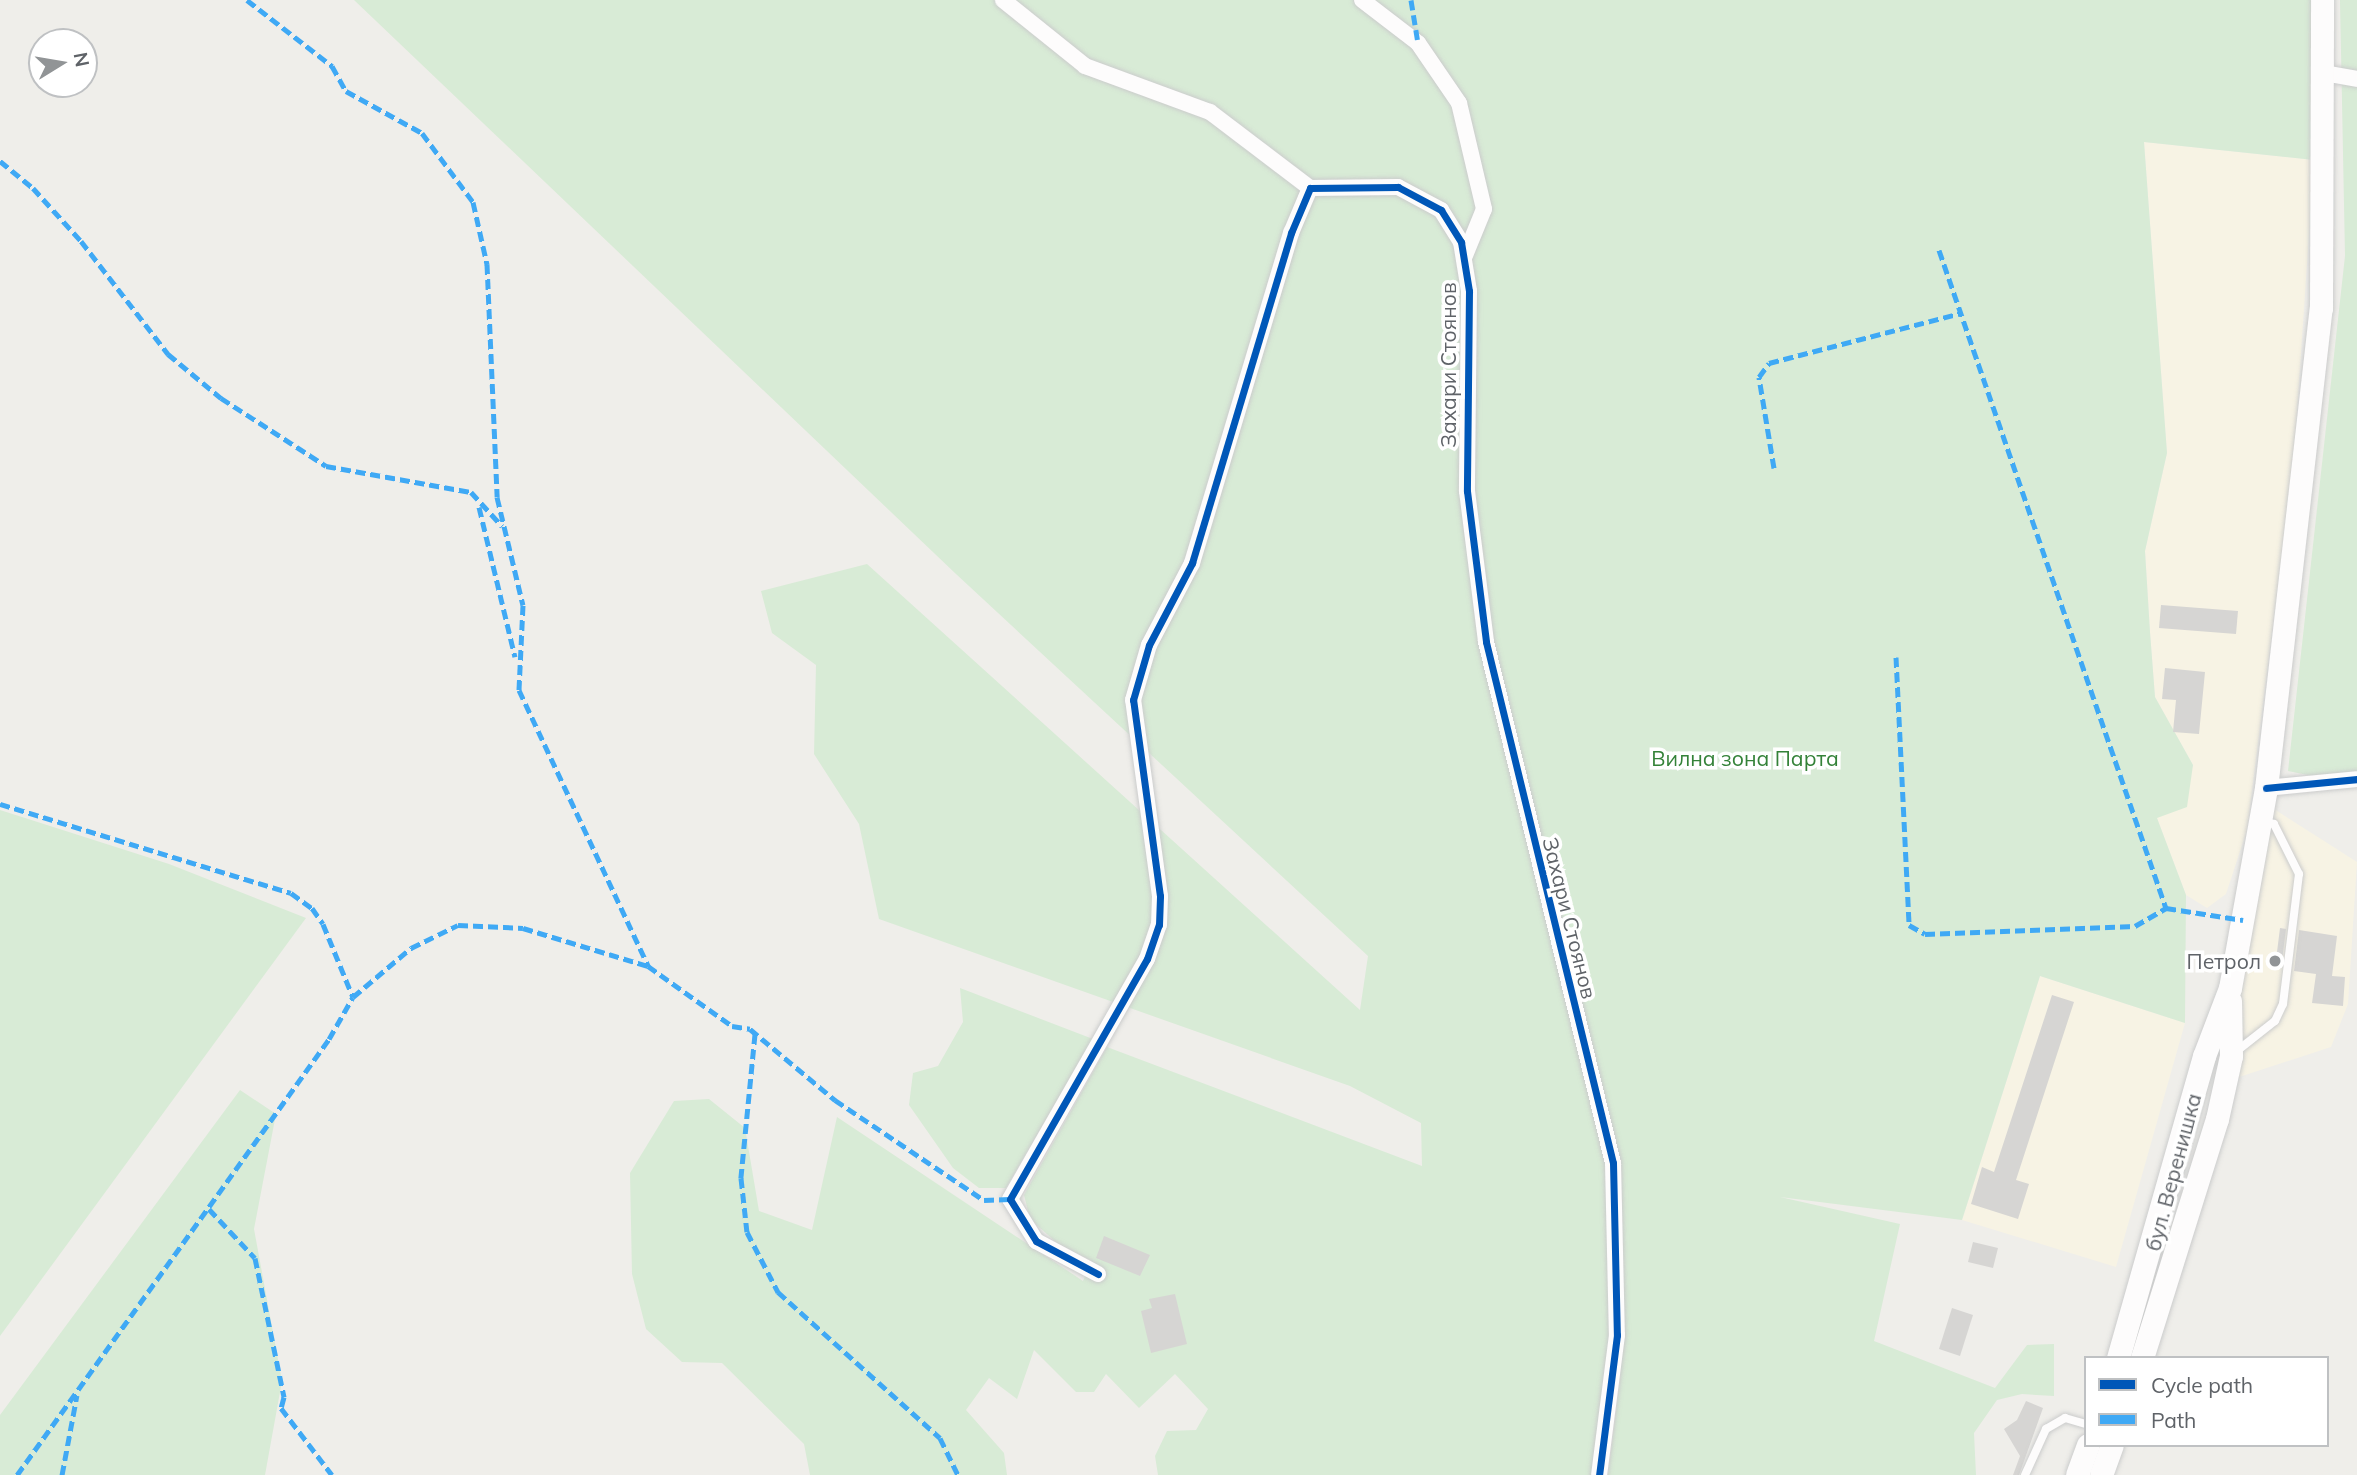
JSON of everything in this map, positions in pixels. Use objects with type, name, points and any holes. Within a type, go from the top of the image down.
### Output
[{"type":"main road","name":"бул. Веренишка","points":[[2119,1356],[2140,1292],[2204,1056],[2230,988],[2266,788],[2321,308],[2324,73],[2322,0]]},
{"type":"main road","name":"бул. Веренишка","points":[[2143,1356],[2162,1300],[2231,1056],[2230,988]]},
{"type":"main road","points":[[2140,1292],[2162,1300]]},
{"type":"main road","points":[[2077,1475],[2087,1447]]},
{"type":"main road","points":[[2101,1475],[2111,1447]]},
{"type":"street","points":[[1003,0],[1085,66],[1210,112],[1310,188],[1291,233],[1192,563],[1149,645],[1133,700],[1136,752],[1153,843],[1159,925],[1147,959],[1010,1199],[1036,1241],[1098,1274]]},
{"type":"street","points":[[1362,0],[1418,43],[1459,103],[1484,209],[1463,260]]},
{"type":"street","points":[[2324,73],[2357,79]]},
{"type":"street","name":"Захари Стоянов","points":[[1310,188],[1398,187],[1441,210],[1461,242],[1469,291],[1467,491],[1486,642],[1613,1163],[1617,1335],[1599,1475]]},
{"type":"street","points":[[2266,788],[2357,779]]},
{"type":"lane","points":[[2231,1056],[2275,1021],[2283,1004],[2299,874],[2274,824],[2260,820]]},
{"type":"lane","points":[[2025,1475],[2046,1429],[2065,1418],[2084,1423]]},
{"type":"shaded area","points":[[2144,142],[2314,160],[2294,457],[2247,830],[2226,894],[2207,908],[2186,895],[2157,818],[2193,765],[2155,697],[2145,551],[2167,453]]},
{"type":"shaded area","points":[[2274,809],[2357,862],[2348,1004],[2331,1047],[2236,1078],[2239,992]]},
{"type":"shaded area","points":[[2040,976],[2185,1023],[2116,1267],[1962,1220]]},
{"type":"green space","name":"Вилна зона Парта","points":[[354,0],[2311,0],[2314,160],[2144,142],[2167,453],[2145,551],[2155,697],[2193,765],[2187,807],[2157,818],[2186,895],[2185,1023],[2040,976],[1962,1220],[1780,1197],[1900,1224],[1874,1341],[1995,1388],[2027,1345],[2054,1344],[2054,1396],[2022,1394],[1997,1400],[1974,1433],[1976,1475],[1608,1475],[1621,1372],[1592,1475],[1158,1475],[1155,1456],[1167,1431],[1196,1430],[1208,1409],[1175,1374],[1139,1408],[1106,1374],[1094,1392],[1076,1392],[1034,1350],[1017,1399],[989,1378],[966,1410],[1004,1453],[1007,1475],[810,1475],[804,1444],[722,1363],[682,1362],[646,1329],[632,1274],[630,1173],[674,1101],[709,1099],[745,1128],[759,1211],[812,1230],[837,1117],[1083,1281],[1092,1261],[1057,1243],[1030,1219],[1024,1195],[1107,1047],[1422,1166],[1421,1123],[1350,1086],[879,919],[859,824],[814,754],[816,665],[772,633],[761,591],[867,564],[1360,1010],[1368,956],[956,574]]},
{"type":"green space","points":[[2340,0],[2357,0],[2357,785],[2288,771],[2345,256]]},
{"type":"green space","points":[[0,810],[169,864],[306,918],[0,1336]]},
{"type":"green space","points":[[960,988],[1093,1039],[1006,1188],[979,1188],[953,1168],[909,1105],[913,1073],[938,1066],[963,1022]]},
{"type":"green space","points":[[240,1090],[276,1114],[254,1229],[282,1381],[265,1475],[0,1475],[0,1415]]},
{"type":"building","points":[[2161,605],[2238,611],[2236,634],[2159,628]]},
{"type":"building","points":[[2165,668],[2205,672],[2199,734],[2173,732],[2176,700],[2162,699]]},
{"type":"building","points":[[2280,928],[2286,929],[2281,969],[2275,968]]},
{"type":"building","points":[[2299,930],[2337,936],[2332,976],[2345,977],[2343,1006],[2312,1003],[2316,974],[2294,971]]},
{"type":"building","points":[[2052,995],[2074,1002],[2016,1180],[2029,1184],[2018,1219],[1971,1204],[1982,1167],[1994,1172]]},
{"type":"building","points":[[1104,1236],[1150,1255],[1140,1276],[1096,1258]]},
{"type":"building","points":[[1973,1242],[1998,1248],[1993,1268],[1968,1262]]},
{"type":"building","points":[[1175,1294],[1187,1344],[1151,1353],[1141,1311],[1152,1308],[1149,1299]]},
{"type":"building","points":[[1952,1308],[1973,1315],[1960,1356],[1939,1349]]},
{"type":"building","points":[[2026,1401],[2043,1408],[2019,1475],[2013,1475],[2020,1456],[2004,1429],[2017,1420]]},
{"type":"marked path","points":[[247,0],[332,66],[346,91],[422,133],[473,202],[487,264],[497,497],[523,605],[519,690],[648,966]]},
{"type":"marked path","points":[[1411,0],[1418,43]]},
{"type":"marked path","points":[[0,161],[33,188],[81,241],[168,354],[221,398],[326,466],[471,492],[502,526]]},
{"type":"marked path","points":[[1939,250],[2166,908],[2243,920]]},
{"type":"marked path","points":[[1774,468],[1759,377],[1769,363],[1961,313]]},
{"type":"marked path","points":[[479,507],[515,657]]},
{"type":"marked path","points":[[1896,657],[1909,925],[1925,934],[2135,926],[2166,908]]},
{"type":"marked path","points":[[0,804],[291,893],[312,908],[323,924],[353,997]]},
{"type":"marked path","points":[[17,1475],[329,1039],[353,997],[411,948],[458,925],[523,928],[648,966],[732,1026],[750,1029],[835,1100],[984,1200],[1010,1199]]},
{"type":"marked path","points":[[755,1034],[741,1178],[747,1232],[778,1292],[940,1438],[958,1475]]},
{"type":"marked path","points":[[209,1209],[255,1258],[284,1397],[281,1408],[332,1475]]},
{"type":"marked path","points":[[62,1475],[77,1395]]},
{"type":"cycle path","points":[[1098,1274],[1036,1241],[1010,1199],[1147,959],[1159,925],[1160,896],[1133,700],[1149,645],[1192,563],[1291,233],[1310,188],[1398,187],[1441,210],[1461,242],[1469,291],[1467,491],[1486,642],[1613,1163],[1617,1335],[1599,1475]]},
{"type":"cycle path","points":[[2266,788],[2357,779]]},
{"type":"place","name":"Петрол","points":[[2275,961]]}]
